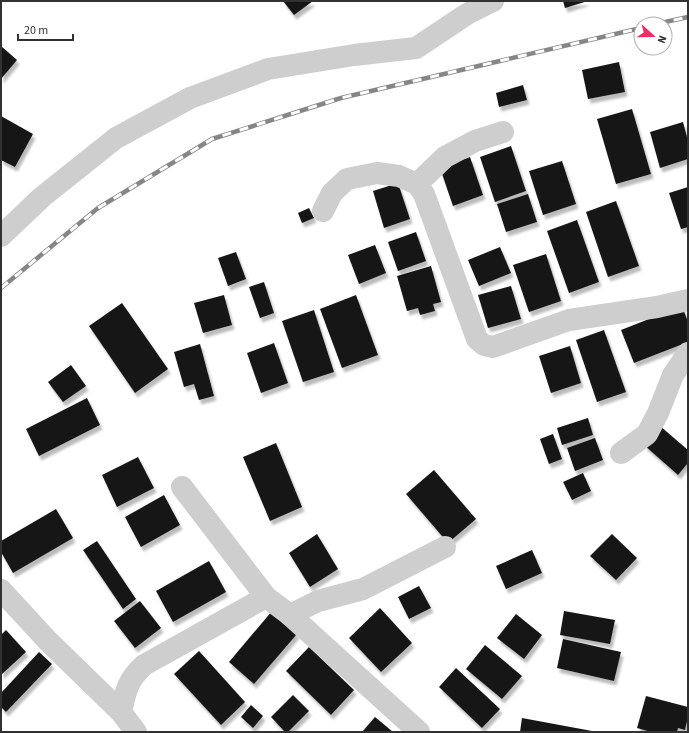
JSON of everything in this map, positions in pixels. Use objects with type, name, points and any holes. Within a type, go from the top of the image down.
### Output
[{"type":"street","points":[[1,236],[42,197],[116,138],[190,98],[268,69],[354,55],[416,48],[467,14],[494,1]]},
{"type":"street","points":[[417,184],[445,157],[475,141],[503,132]]},
{"type":"street","points":[[323,211],[332,193],[347,179],[377,173],[399,176],[417,184],[427,201],[477,339],[484,345],[494,347],[569,320],[657,307],[688,300]]},
{"type":"street","points":[[621,453],[647,434],[673,375],[688,353]]},
{"type":"street","points":[[182,488],[266,597],[290,615],[419,732]]},
{"type":"street","points":[[290,615],[318,601],[363,589],[445,547]]},
{"type":"street","points":[[1,590],[48,641],[121,712],[136,732]]},
{"type":"street","points":[[121,712],[126,688],[134,675],[144,665],[266,597]]},
{"type":"building","points":[[283,1],[313,1],[294,15]]},
{"type":"building","points":[[563,1],[588,1],[565,8]]},
{"type":"building","points":[[1,46],[17,60],[1,79]]},
{"type":"building","points":[[619,62],[625,92],[588,99],[582,70]]},
{"type":"building","points":[[523,85],[527,100],[499,107],[496,93]]},
{"type":"building","points":[[632,109],[651,174],[616,184],[597,119]]},
{"type":"building","points":[[1,116],[33,134],[15,167],[1,160]]},
{"type":"building","points":[[683,122],[688,141],[688,159],[660,168],[650,132]]},
{"type":"building","points":[[511,146],[526,191],[495,202],[480,157]]},
{"type":"building","points":[[470,157],[483,195],[453,206],[440,168]]},
{"type":"building","points":[[562,161],[576,204],[543,215],[529,171]]},
{"type":"building","points":[[398,183],[410,219],[384,228],[373,191]]},
{"type":"building","points":[[688,187],[688,227],[681,229],[669,193]]},
{"type":"building","points":[[528,194],[537,222],[506,232],[497,204]]},
{"type":"building","points":[[616,201],[639,266],[608,277],[586,212]]},
{"type":"building","points":[[309,208],[314,218],[302,223],[298,213]]},
{"type":"building","points":[[577,220],[599,282],[569,293],[547,231]]},
{"type":"building","points":[[416,232],[426,261],[398,271],[388,242]]},
{"type":"building","points":[[375,245],[386,273],[359,284],[348,255]]},
{"type":"building","points":[[500,247],[511,273],[479,286],[468,260]]},
{"type":"building","points":[[236,252],[246,279],[228,286],[218,258]]},
{"type":"building","points":[[546,254],[561,301],[529,312],[513,265]]},
{"type":"building","points":[[431,266],[441,302],[433,304],[435,311],[420,315],[418,308],[407,311],[397,276]]},
{"type":"building","points":[[264,282],[274,313],[260,318],[249,287]]},
{"type":"building","points":[[511,286],[521,319],[488,328],[478,295]]},
{"type":"building","points":[[224,295],[232,325],[203,333],[194,303]]},
{"type":"building","points":[[356,295],[378,355],[342,368],[320,309]]},
{"type":"building","points":[[122,303],[168,369],[135,393],[89,326]]},
{"type":"building","points":[[682,306],[688,322],[688,342],[634,363],[621,330]]},
{"type":"building","points":[[314,310],[334,372],[303,382],[282,321]]},
{"type":"building","points":[[604,330],[626,392],[597,402],[576,340]]},
{"type":"building","points":[[274,343],[288,383],[261,393],[247,353]]},
{"type":"building","points":[[200,344],[214,396],[199,400],[194,384],[184,387],[174,352]]},
{"type":"building","points":[[570,346],[581,383],[551,393],[539,356]]},
{"type":"building","points":[[71,365],[86,386],[63,402],[48,382]]},
{"type":"building","points":[[87,398],[100,425],[39,456],[26,429]]},
{"type":"building","points":[[588,418],[593,435],[562,445],[557,428]]},
{"type":"building","points":[[660,426],[688,450],[688,463],[678,475],[644,445]]},
{"type":"building","points":[[553,434],[562,459],[549,464],[540,439]]},
{"type":"building","points":[[595,438],[603,460],[575,471],[567,448]]},
{"type":"building","points":[[276,443],[302,507],[270,521],[243,457]]},
{"type":"building","points":[[138,457],[154,488],[117,507],[102,475]]},
{"type":"building","points":[[434,470],[476,519],[448,543],[406,494]]},
{"type":"building","points":[[583,473],[591,491],[572,500],[563,482]]},
{"type":"building","points":[[164,495],[180,525],[141,547],[125,517]]},
{"type":"building","points":[[56,509],[73,538],[13,573],[1,552],[1,541]]},
{"type":"building","points":[[317,534],[338,569],[310,587],[289,553]]},
{"type":"building","points":[[612,534],[637,558],[616,580],[590,556]]},
{"type":"building","points":[[97,541],[136,599],[123,609],[83,550]]},
{"type":"building","points":[[532,550],[542,573],[506,589],[496,566]]},
{"type":"building","points":[[209,561],[226,592],[173,622],[156,591]]},
{"type":"building","points":[[419,586],[431,608],[409,619],[398,597]]},
{"type":"building","points":[[140,601],[161,628],[135,648],[114,621]]},
{"type":"building","points":[[380,608],[412,643],[381,672],[349,638]]},
{"type":"building","points":[[272,611],[297,634],[254,684],[229,662]]},
{"type":"building","points":[[564,611],[615,620],[610,644],[560,635]]},
{"type":"building","points":[[516,614],[542,635],[524,659],[497,638]]},
{"type":"building","points":[[6,630],[26,652],[1,675],[1,635]]},
{"type":"building","points":[[563,639],[621,652],[614,681],[557,668]]},
{"type":"building","points":[[485,645],[522,676],[502,699],[466,669]]},
{"type":"building","points":[[309,647],[354,690],[331,715],[286,671]]},
{"type":"building","points":[[199,651],[245,702],[221,725],[174,674]]},
{"type":"building","points":[[39,652],[52,664],[6,712],[1,707],[1,693]]},
{"type":"building","points":[[456,668],[500,709],[482,728],[439,687]]},
{"type":"building","points":[[293,695],[309,711],[288,732],[285,732],[271,717]]},
{"type":"building","points":[[646,696],[688,707],[688,717],[685,730],[678,728],[677,732],[651,732],[637,728]]},
{"type":"building","points":[[251,705],[263,716],[253,728],[241,717]]},
{"type":"building","points":[[375,717],[393,732],[362,732]]},
{"type":"building","points":[[522,718],[592,731],[592,732],[520,732]]},
{"type":"railway","points":[[673,20],[688,17]]},
{"type":"railway","points":[[1,288],[98,208],[212,139],[341,98],[633,30]]}]
